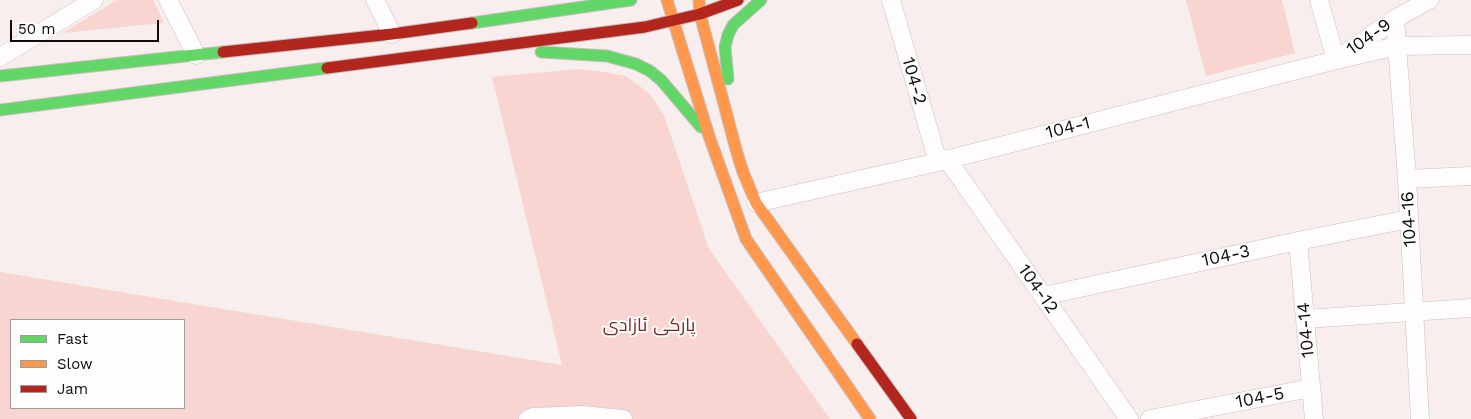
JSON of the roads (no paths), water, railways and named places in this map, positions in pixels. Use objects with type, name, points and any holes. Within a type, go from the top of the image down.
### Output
[{"type":"main road","points":[[557,11],[586,0]]},
{"type":"main road","points":[[0,76],[392,34],[631,0]]},
{"type":"main road","points":[[667,0],[709,136],[746,239],[870,419]]},
{"type":"main road","points":[[699,0],[700,14],[737,153],[756,202],[911,419]]},
{"type":"main road","points":[[0,110],[645,27],[673,22],[738,0]]},
{"type":"main road","points":[[737,153],[725,47],[733,25],[761,0]]},
{"type":"main road","points":[[484,48],[607,56],[636,64],[650,71],[661,80],[709,136]]},
{"type":"street","points":[[0,57],[94,0]]},
{"type":"street","points":[[168,0],[196,55]]},
{"type":"street","points":[[375,0],[392,34]]},
{"type":"street","name":"104-2","points":[[890,0],[942,160]]},
{"type":"street","points":[[1319,0],[1336,60]]},
{"type":"street","name":"104-9","points":[[1336,60],[1395,19],[1429,0]]},
{"type":"street","name":"104-16","points":[[1395,19],[1420,419]]},
{"type":"street","name":"104-1","points":[[756,202],[942,160],[1397,46],[1471,45]]},
{"type":"street","name":"104-12","points":[[942,160],[1043,296],[1129,419]]},
{"type":"street","points":[[1406,179],[1471,176]]},
{"type":"street","name":"104-3","points":[[1043,296],[1409,219]]},
{"type":"street","name":"104-14","points":[[1298,241],[1314,419]]},
{"type":"street","points":[[1305,319],[1471,308]]},
{"type":"street","name":"104-5","points":[[1150,419],[1311,388]]},
{"type":"street","points":[[528,419],[533,417],[582,415],[623,419]]},
{"type":"park label","name":"پارکی ئازادی","points":[[649,326]]}]
